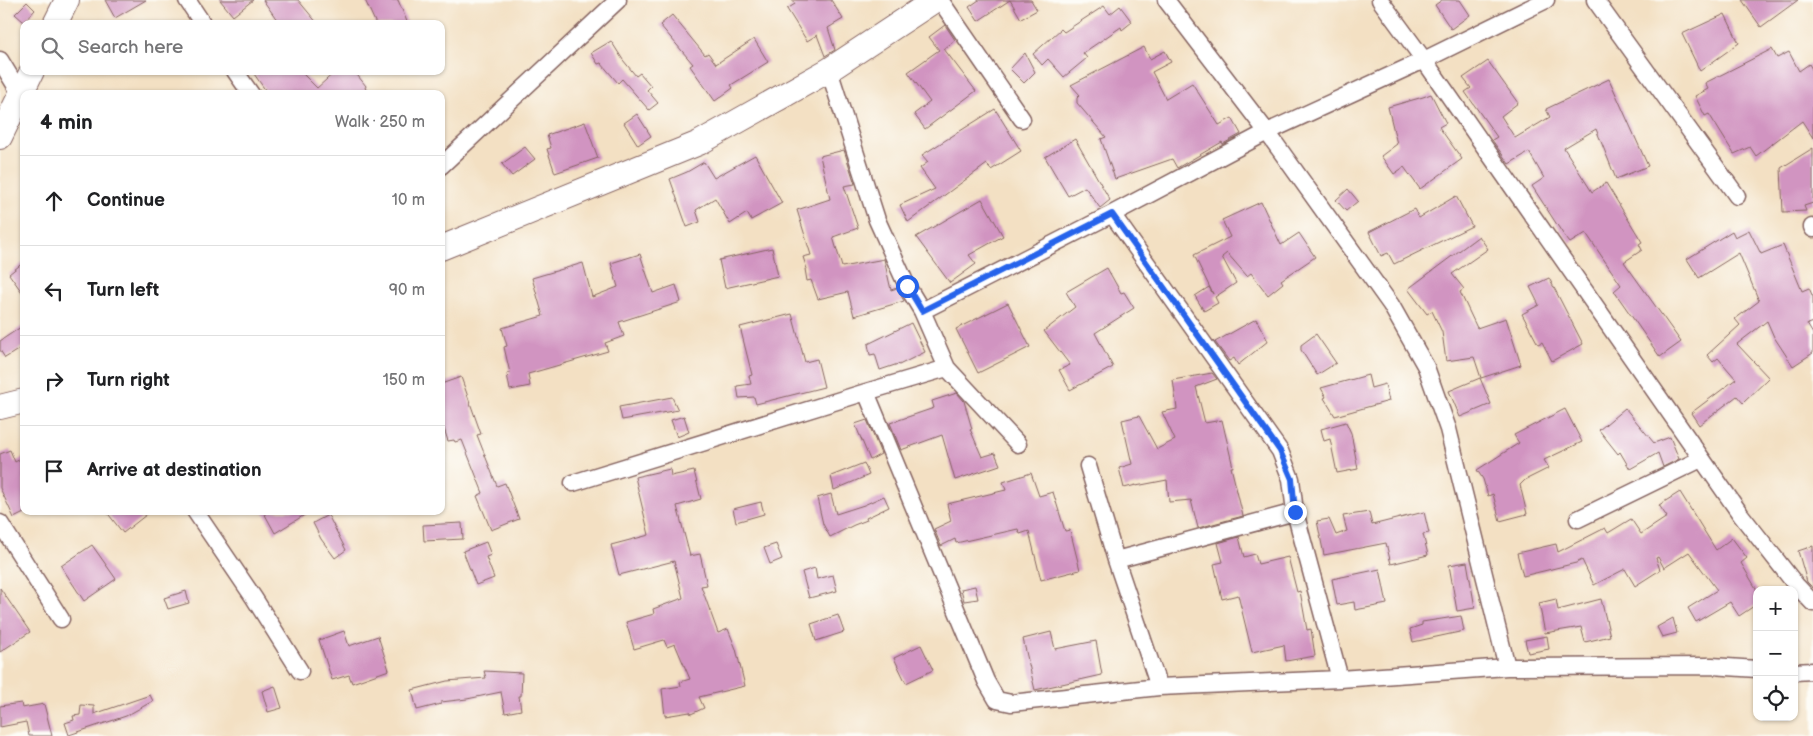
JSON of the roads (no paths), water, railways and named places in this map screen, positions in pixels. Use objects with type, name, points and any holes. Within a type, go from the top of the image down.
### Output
[{"type":"street","points":[[58,20],[67,0]]},
{"type":"street","points":[[187,0],[200,20]]},
{"type":"street","points":[[445,162],[618,0]]},
{"type":"street","points":[[445,246],[699,143],[829,70],[935,0]]},
{"type":"street","points":[[940,0],[1022,119]]},
{"type":"street","points":[[1166,0],[1267,132],[1391,305],[1426,368],[1448,429],[1507,667]]},
{"type":"street","points":[[1380,0],[1424,60],[1741,515],[1796,585],[1813,603]]},
{"type":"street","points":[[922,311],[1267,132],[1424,60],[1546,0]]},
{"type":"street","points":[[1595,0],[1737,196]]},
{"type":"street","points":[[0,60],[20,94],[0,137]]},
{"type":"street","points":[[829,70],[877,220],[907,286],[922,311],[947,368],[1018,444]]},
{"type":"street","points":[[22,90],[30,75]]},
{"type":"street","points":[[238,75],[247,90]]},
{"type":"street","points":[[1112,214],[1280,451],[1292,479],[1295,512],[1340,680]]},
{"type":"street","points":[[573,483],[947,368]]},
{"type":"street","points":[[866,392],[986,680],[997,700],[1011,703],[1159,687],[1340,680],[1507,667],[1712,666],[1753,669]]},
{"type":"street","points":[[0,407],[20,402]]},
{"type":"street","points":[[1578,519],[1701,459]]},
{"type":"street","points":[[1088,466],[1116,560],[1159,687]]},
{"type":"street","points":[[1116,560],[1295,512]]},
{"type":"street","points":[[198,515],[254,598],[300,671]]},
{"type":"street","points":[[0,523],[61,619]]},
{"type":"street","points":[[1798,672],[1813,671]]}]
